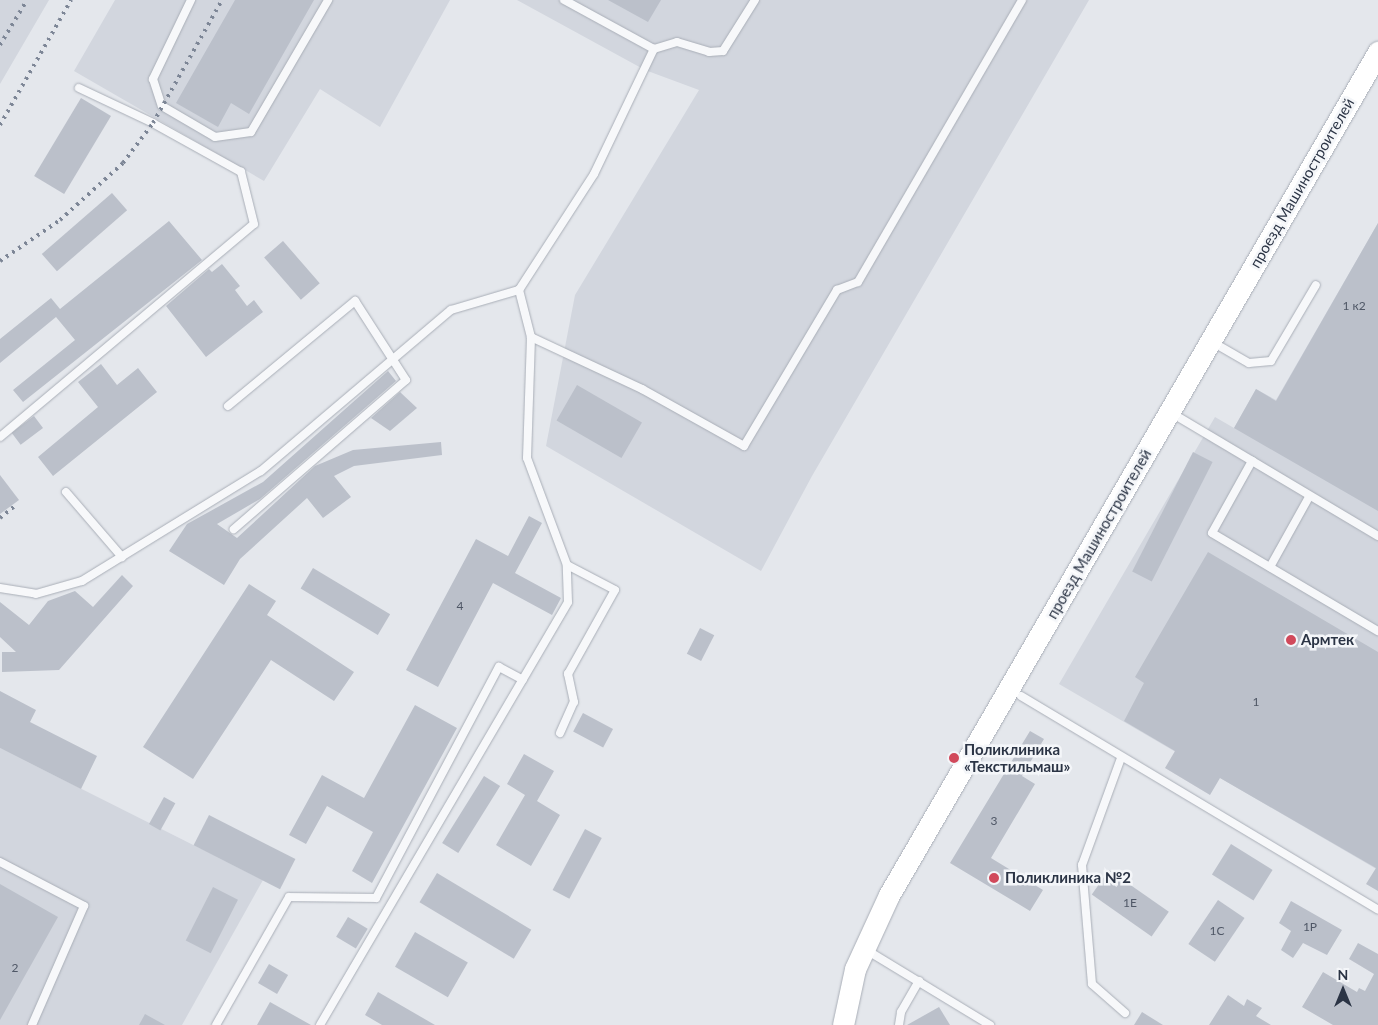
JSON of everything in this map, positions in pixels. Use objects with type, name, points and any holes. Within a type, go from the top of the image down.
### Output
[{"type":"main road","name":"проезд Машиностроителей","points":[[856,1025],[873,954],[900,900],[1378,52]]},
{"type":"main road","name":"проезд Машиностроителей","points":[[1175,415],[1222,347],[1378,77]]},
{"type":"main road","name":"проезд Машиностроителей","points":[[843,1025],[855,969],[869,934],[1016,692]]},
{"type":"lane","points":[[191,0],[153,79],[162,106],[215,137],[251,132],[328,0]]},
{"type":"lane","points":[[564,0],[654,49],[677,42],[709,52],[722,51],[755,0]]},
{"type":"lane","points":[[531,337],[642,389],[744,446],[837,290],[858,282],[1022,0]]},
{"type":"lane","points":[[0,588],[45,591],[82,582],[260,471],[392,356],[451,310],[519,290],[594,174],[654,49]]},
{"type":"lane","points":[[0,437],[254,224],[241,172],[153,123],[79,88]]},
{"type":"lane","points":[[1222,347],[1249,362],[1271,361],[1316,285]]},
{"type":"lane","points":[[320,1025],[568,602],[567,565],[528,458],[531,337],[519,290]]},
{"type":"lane","points":[[228,406],[355,301],[406,380],[234,529]]},
{"type":"lane","points":[[1175,415],[1378,536]]},
{"type":"lane","points":[[1252,461],[1212,533],[1378,631]]},
{"type":"lane","points":[[66,492],[122,557]]},
{"type":"lane","points":[[1270,567],[1309,496]]},
{"type":"lane","points":[[560,733],[574,702],[568,674],[615,590],[567,565]]},
{"type":"lane","points":[[216,1025],[289,896],[376,898],[499,667],[523,680]]},
{"type":"lane","points":[[1016,692],[1121,758],[1378,910]]},
{"type":"lane","points":[[1121,758],[1082,865],[1092,984],[1125,1013]]},
{"type":"lane","points":[[0,862],[84,906],[32,1025]]},
{"type":"lane","points":[[873,954],[990,1025]]},
{"type":"lane","points":[[899,1025],[901,1012],[919,981]]},
{"type":"shaded area","points":[[0,0],[49,0],[0,84]]},
{"type":"shaded area","points":[[115,0],[450,0],[380,127],[320,89],[264,181],[74,71]]},
{"type":"shaded area","points":[[517,0],[1089,0],[812,476],[761,571],[546,446],[575,295],[699,90],[645,70]]},
{"type":"shaded area","points":[[1378,223],[1378,870],[1059,684],[1215,417],[1234,428],[1256,389],[1276,400]]},
{"type":"shaded area","points":[[0,748],[263,880],[182,1025],[0,1025]]},
{"type":"building","points":[[235,0],[314,0],[249,114],[231,103],[218,127],[176,103]]},
{"type":"building","points":[[608,0],[661,0],[648,22]]},
{"type":"building","points":[[81,98],[111,116],[64,194],[34,176]]},
{"type":"building","points":[[112,193],[127,210],[57,271],[42,254]]},
{"type":"building","points":[[169,221],[202,260],[23,402],[13,390],[75,340],[56,317],[0,363],[0,339],[51,298],[60,309]]},
{"type":"building","points":[[1378,223],[1378,511],[1234,428],[1256,389],[1276,401]]},
{"type":"building","points":[[283,241],[320,283],[301,300],[264,257]]},
{"type":"building","points":[[222,264],[240,286],[235,290],[247,306],[254,300],[263,312],[206,357],[166,306],[209,269],[212,272]]},
{"type":"building","points":[[101,364],[117,385],[138,368],[157,392],[53,476],[38,457],[98,407],[78,382]]},
{"type":"building","points":[[388,371],[396,381],[260,499],[217,524],[237,538],[315,466],[353,450],[441,442],[442,455],[354,466],[334,476],[351,497],[323,518],[307,498],[240,559],[224,585],[169,551],[187,524],[263,482]]},
{"type":"building","points":[[577,385],[642,422],[621,458],[556,421]]},
{"type":"building","points":[[400,392],[417,408],[390,431],[371,418]]},
{"type":"building","points":[[34,416],[43,428],[21,445],[12,433]]},
{"type":"building","points":[[1193,452],[1213,462],[1152,581],[1132,571]]},
{"type":"building","points":[[0,475],[19,500],[0,514]]},
{"type":"building","points":[[529,516],[542,523],[515,573],[561,598],[552,615],[493,583],[438,687],[406,670],[476,539],[508,556]]},
{"type":"building","points":[[1208,552],[1378,652],[1378,891],[1366,884],[1376,868],[1220,778],[1210,795],[1165,768],[1175,751],[1124,721],[1144,683],[1135,677]]},
{"type":"building","points":[[313,568],[390,614],[378,635],[301,589]]},
{"type":"building","points":[[122,575],[133,586],[59,670],[2,672],[2,652],[16,652],[0,637],[0,602],[29,625],[48,601],[75,591],[93,607]]},
{"type":"building","points":[[249,584],[276,601],[267,615],[354,672],[334,701],[271,660],[193,779],[143,747]]},
{"type":"building","points":[[700,628],[714,635],[701,661],[687,654]]},
{"type":"building","points":[[0,691],[36,710],[30,722],[97,756],[81,789],[0,748]]},
{"type":"building","points":[[415,705],[457,728],[372,883],[352,871],[373,832],[327,806],[306,844],[289,835],[322,775],[364,798]]},
{"type":"building","points":[[583,713],[613,729],[603,748],[573,732]]},
{"type":"building","points":[[1030,731],[1044,739],[1022,776],[1035,784],[991,858],[1043,890],[1030,911],[950,863]]},
{"type":"building","points":[[524,754],[554,771],[537,801],[560,815],[531,866],[496,845],[525,795],[507,784]]},
{"type":"building","points":[[484,776],[500,786],[458,853],[442,843]]},
{"type":"building","points":[[164,797],[175,803],[160,830],[149,824]]},
{"type":"building","points":[[209,815],[295,859],[280,889],[194,845]]},
{"type":"building","points":[[585,829],[602,838],[569,899],[553,890]]},
{"type":"building","points":[[1231,844],[1273,870],[1253,900],[1212,875]]},
{"type":"building","points":[[1109,870],[1169,912],[1152,936],[1092,895]]},
{"type":"building","points":[[437,873],[531,930],[514,959],[419,902]]},
{"type":"building","points":[[0,884],[58,917],[0,1020]]},
{"type":"building","points":[[213,887],[238,900],[211,953],[186,940]]},
{"type":"building","points":[[1218,900],[1245,918],[1215,962],[1188,944]]},
{"type":"building","points":[[1291,901],[1342,930],[1327,955],[1303,943],[1293,958],[1281,950],[1291,931],[1279,923]]},
{"type":"building","points":[[348,917],[368,929],[356,949],[336,937]]},
{"type":"building","points":[[415,932],[468,962],[448,997],[395,967]]},
{"type":"building","points":[[1358,943],[1378,954],[1378,1025],[1333,1025],[1302,1007],[1323,972],[1357,992],[1359,988],[1365,991],[1374,974],[1349,959]]},
{"type":"building","points":[[269,964],[288,975],[277,994],[258,983]]},
{"type":"building","points":[[378,992],[435,1025],[382,1025],[365,1015]]},
{"type":"building","points":[[1228,995],[1244,1006],[1247,999],[1262,1008],[1256,1016],[1271,1025],[1209,1025]]},
{"type":"building","points":[[270,1002],[311,1025],[257,1025]]},
{"type":"building","points":[[939,1007],[950,1025],[907,1025]]},
{"type":"building","points":[[1142,1012],[1163,1025],[1134,1025]]},
{"type":"building","points":[[145,1014],[165,1025],[139,1025]]},
{"type":"railway","points":[[0,45],[27,0]]},
{"type":"railway","points":[[0,125],[71,0]]},
{"type":"railway","points":[[0,261],[60,220],[123,163],[153,123],[222,0]]},
{"type":"railway","points":[[0,518],[16,505]]},
{"type":"place","name":"Армтек","points":[[1291,640]]},
{"type":"place","name":"Поликлиника «Текстильмаш»","points":[[954,758]]},
{"type":"place","name":"Поликлиника №2","points":[[994,878]]}]
